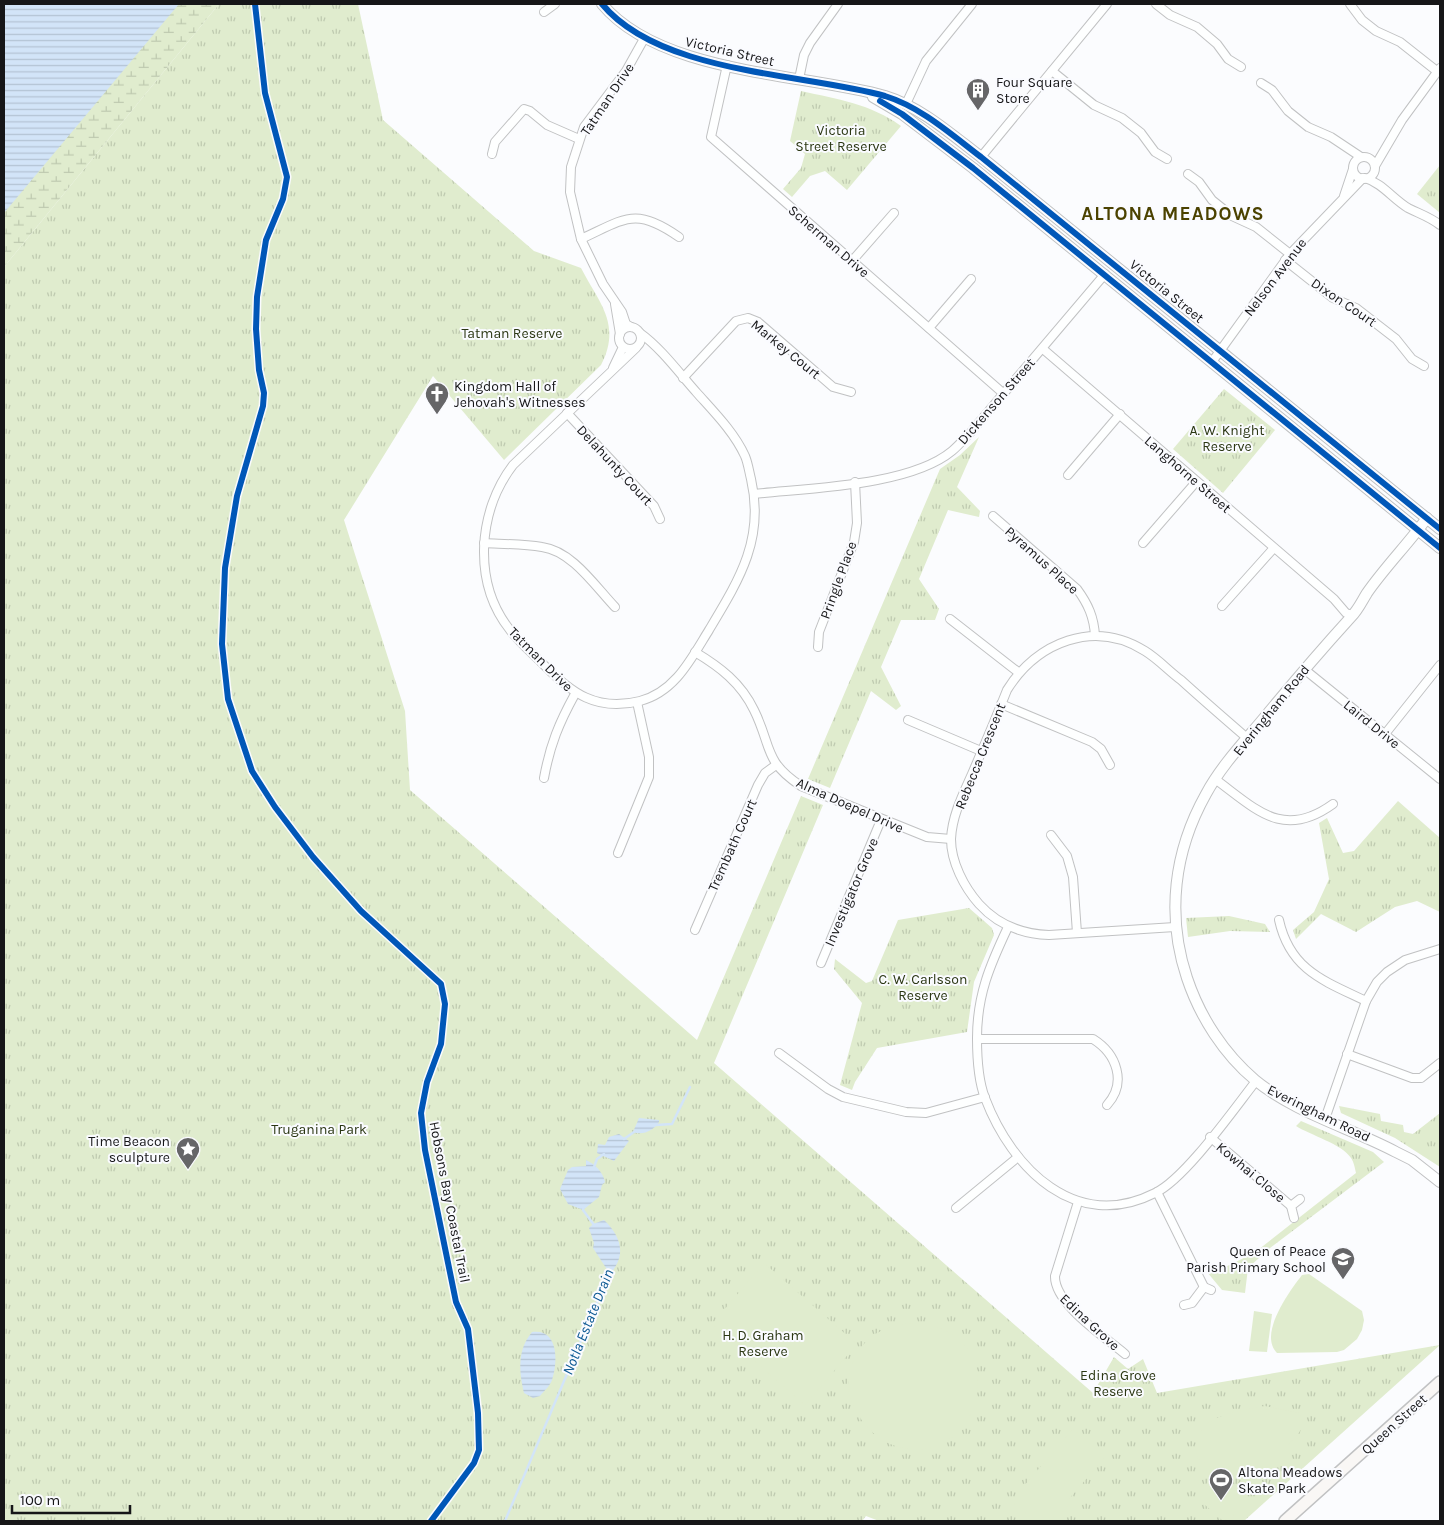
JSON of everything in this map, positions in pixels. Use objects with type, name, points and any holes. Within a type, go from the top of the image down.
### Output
[{"type":"main road","name":"Queen Street","points":[[1285,1521],[1439,1385]]},
{"type":"street","points":[[544,12],[555,4]]},
{"type":"street","name":"Victoria Street","points":[[602,4],[630,28],[645,37],[659,45],[694,57],[886,97],[904,109],[973,168],[1440,548]]},
{"type":"street","points":[[904,109],[926,61],[972,4]]},
{"type":"street","points":[[973,168],[1107,4]]},
{"type":"street","points":[[1156,4],[1173,16],[1194,25],[1217,44],[1228,59],[1241,68]]},
{"type":"street","points":[[1350,4],[1362,20],[1376,31],[1400,42],[1437,72],[1440,83]]},
{"type":"street","points":[[799,79],[810,43],[833,5]]},
{"type":"street","name":"Tatman Drive","points":[[631,327],[626,324],[603,284],[581,239],[570,192],[571,167],[584,126],[626,71],[645,37]]},
{"type":"street","name":"Scherman Drive","points":[[727,64],[711,137],[1004,394]]},
{"type":"street","points":[[1052,71],[1094,104],[1122,118],[1141,133],[1155,152],[1167,159]]},
{"type":"street","points":[[1364,178],[1372,175],[1390,139],[1420,93],[1437,72]]},
{"type":"street","points":[[1261,83],[1272,90],[1288,111],[1308,127],[1331,137],[1345,148],[1372,160],[1379,181],[1386,190]]},
{"type":"street","points":[[492,154],[495,142],[524,109],[530,111],[547,125],[579,139]]},
{"type":"street","name":"Victoria Street","points":[[904,109],[944,129],[981,157],[1440,529]]},
{"type":"street","points":[[1353,167],[1390,139]]},
{"type":"street","points":[[1345,148],[1358,176],[1386,190],[1406,206],[1432,218],[1440,225]]},
{"type":"street","name":"Nelson Avenue","points":[[1344,196],[1353,167]]},
{"type":"street","name":"Dixon Court","points":[[1188,174],[1199,182],[1212,200],[1232,216],[1256,227],[1333,298],[1356,308],[1396,339],[1412,359],[1424,366]]},
{"type":"street","name":"Nelson Avenue","points":[[1212,362],[1288,257],[1344,196],[1364,178]]},
{"type":"street","points":[[852,261],[894,213]]},
{"type":"street","points":[[581,239],[631,218],[644,218],[660,224],[679,237]]},
{"type":"street","name":"Dickenson Street","points":[[754,494],[897,476],[938,460],[952,451],[1004,394],[1114,264]]},
{"type":"street","points":[[929,328],[971,279]]},
{"type":"street","name":"Tatman Drive","points":[[614,302],[620,334]]},
{"type":"street","name":"Markey Court","points":[[683,378],[736,321],[748,318],[758,322],[833,387],[851,392]]},
{"type":"street","points":[[631,327],[640,333],[637,346],[623,347],[619,340],[620,334],[624,329],[631,327]]},
{"type":"street","name":"Tatman Drive","points":[[640,333],[655,345],[660,353],[726,426],[745,456],[754,494],[755,522],[752,545],[741,576],[696,652],[681,674],[667,688],[654,697],[638,702],[608,704],[590,701],[575,694],[559,682],[510,630],[498,612],[488,583],[484,543],[489,508],[501,481],[513,465],[637,346],[648,346],[660,353]]},
{"type":"street","name":"Tatman Drive","points":[[612,369],[623,347]]},
{"type":"street","name":"Langhorne Street","points":[[1043,349],[1273,549],[1350,612]]},
{"type":"street","name":"Delahunty Court","points":[[567,413],[654,506],[660,519]]},
{"type":"street","points":[[1068,475],[1120,414]]},
{"type":"street","name":"Pringle Place","points":[[818,647],[818,632],[854,542],[857,523],[855,482]]},
{"type":"street","points":[[1143,543],[1196,482]]},
{"type":"street","name":"Pyramus Place","points":[[993,516],[1078,589],[1087,603],[1094,620],[1095,636]]},
{"type":"street","name":"Everingham Road","points":[[1427,518],[1215,779],[1189,830],[1180,857],[1176,883],[1175,927],[1181,961],[1191,992],[1213,1034],[1236,1062],[1256,1081],[1287,1101],[1363,1134],[1412,1160],[1440,1182]]},
{"type":"street","points":[[484,543],[543,547],[556,551],[581,571],[615,608]]},
{"type":"street","points":[[1222,606],[1273,549]]},
{"type":"street","points":[[950,619],[1018,672]]},
{"type":"street","name":"Rebecca Crescent","points":[[1175,927],[1038,935],[1008,927],[986,912],[970,894],[956,866],[951,839],[959,804],[1002,704],[1018,672],[1041,653],[1068,640],[1095,636],[1116,639],[1145,651],[1248,738]]},
{"type":"street","name":"Alma Doepel Drive","points":[[696,652],[730,675],[748,698],[755,712],[768,751],[776,765],[786,776],[801,786],[927,838],[951,839]]},
{"type":"street","points":[[1385,734],[1440,665]]},
{"type":"street","name":"Laird Drive","points":[[1304,669],[1440,779]]},
{"type":"street","points":[[544,778],[550,747],[557,727],[575,694]]},
{"type":"street","points":[[618,852],[649,777],[649,757],[638,702]]},
{"type":"street","points":[[1002,704],[1092,742],[1101,749],[1110,765]]},
{"type":"street","points":[[908,720],[981,751]]},
{"type":"street","name":"Trembath Court","points":[[695,930],[758,786],[766,773],[776,765]]},
{"type":"street","points":[[1215,779],[1254,807],[1276,819],[1298,822],[1315,816],[1333,804]]},
{"type":"street","name":"Investigator Grove","points":[[821,963],[881,820]]},
{"type":"street","points":[[1051,835],[1067,856],[1073,878],[1077,933]]},
{"type":"street","points":[[1279,920],[1288,948],[1300,964],[1317,978],[1366,1001]]},
{"type":"street","points":[[1008,927],[984,979],[978,1007],[979,1071],[985,1097],[1000,1129],[1018,1157],[1041,1181],[1060,1194],[1078,1202],[1100,1206],[1119,1206],[1136,1202],[1157,1192],[1178,1175],[1256,1081]]},
{"type":"street","points":[[1325,1119],[1366,1001],[1377,982],[1387,972],[1405,960],[1440,949]]},
{"type":"street","points":[[977,1039],[1093,1039],[1107,1051],[1119,1076],[1116,1092],[1107,1105]]},
{"type":"street","points":[[779,1052],[828,1089],[843,1096],[906,1112],[926,1113],[985,1097]]},
{"type":"street","points":[[1347,1054],[1412,1078],[1421,1078],[1440,1063]]},
{"type":"street","name":"Kowhai Close","points":[[1210,1137],[1291,1206],[1294,1218]]},
{"type":"street","points":[[956,1208],[1018,1157]]},
{"type":"street","points":[[1157,1192],[1208,1288],[1192,1303],[1184,1305]]},
{"type":"street","name":"Kowhai Close","points":[[1291,1206],[1300,1199]]},
{"type":"street","name":"Edina Grove","points":[[1078,1202],[1054,1284],[1066,1303],[1125,1354]]},
{"type":"green space","points":[[4,4],[219,4],[4,267]]},
{"type":"green space","points":[[219,4],[358,4],[383,120],[534,251],[581,268],[601,303],[609,326],[607,350],[601,365],[504,460],[433,376],[344,520],[405,711],[410,790],[697,1040],[801,796],[823,805],[714,1063],[1093,1393],[1114,1357],[1128,1369],[1143,1359],[1157,1393],[1440,1345],[1244,1521],[879,1521],[866,1516],[862,1521],[4,1521],[4,267]]},
{"type":"green space","name":"Victoria Street Reserve","points":[[801,91],[866,107],[901,126],[847,190],[825,171],[810,176],[792,197],[783,189],[801,168],[805,154],[790,141]]},
{"type":"green space","points":[[1440,165],[1440,213],[1417,194]]},
{"type":"green space","name":"A. W. Knight Reserve","points":[[1224,389],[1275,430],[1223,493],[1173,449]]},
{"type":"green space","points":[[979,437],[957,487],[980,511],[979,517],[948,510],[919,579],[939,609],[935,620],[901,620],[881,667],[901,706],[896,710],[871,691],[830,788],[808,779],[940,469],[960,455]]},
{"type":"green space","points":[[1398,801],[1440,838],[1440,912],[1417,901],[1395,907],[1356,932],[1321,914],[1296,939],[1293,930],[1314,912],[1329,879],[1319,823],[1327,818],[1343,853],[1354,851]]},
{"type":"green space","name":"C. W. Carlsson Reserve","points":[[969,908],[992,928],[994,935],[974,982],[967,1032],[877,1048],[855,1082],[852,1090],[840,1085],[862,1003],[834,969],[835,959],[866,983],[872,981],[898,920]]},
{"type":"green space","points":[[1229,916],[1265,924],[1270,932],[1230,931],[1188,937],[1186,918]]},
{"type":"green space","points":[[1339,1106],[1380,1114],[1381,1121],[1403,1125],[1404,1132],[1413,1134],[1440,1113],[1440,1167],[1395,1138],[1341,1113]]},
{"type":"green space","points":[[1301,1121],[1373,1152],[1384,1162],[1270,1248],[1248,1268],[1245,1293],[1222,1290],[1207,1272],[1213,1273],[1254,1253],[1356,1173],[1353,1161],[1347,1153],[1341,1148],[1296,1126]]},
{"type":"green space","name":"H. D. Graham Reserve","points":[[764,1263],[857,1344],[805,1405],[712,1324]]},
{"type":"green space","points":[[1309,1274],[1362,1311],[1364,1320],[1362,1330],[1357,1339],[1344,1350],[1337,1352],[1277,1353],[1272,1345],[1273,1324],[1283,1302],[1302,1275]]},
{"type":"green space","points":[[1254,1311],[1272,1314],[1267,1352],[1249,1351]]},
{"type":"green space","points":[[921,1323],[940,1328],[952,1334],[970,1354],[977,1373],[977,1393],[971,1413],[960,1430],[945,1442],[925,1449],[903,1448],[894,1446],[879,1438],[867,1427],[849,1395],[849,1374],[857,1353],[872,1337],[895,1325]]},
{"type":"green space","points":[[1265,1406],[1300,1413],[1302,1424],[1300,1431],[1287,1446],[1291,1460],[1273,1468],[1245,1470],[1225,1476],[1198,1459],[1196,1445],[1199,1434],[1206,1425],[1227,1414]]},
{"type":"green space","points":[[1073,1429],[1105,1457],[1068,1500],[1071,1502],[1059,1516],[1056,1514],[1050,1521],[1035,1521],[1011,1501]]},
{"type":"green space","name":"Altona Meadows Skate Park","points":[[1209,1481],[1225,1496],[1229,1492],[1239,1500],[1245,1501],[1246,1508],[1223,1521],[1195,1496]]},
{"type":"water","points":[[4,4],[179,4],[4,213]]},
{"type":"water","points":[[639,1118],[659,1120],[659,1122],[648,1132],[633,1132]]},
{"type":"water","points":[[619,1134],[629,1141],[614,1161],[597,1153],[598,1144],[605,1145],[609,1137]]},
{"type":"water","points":[[586,1160],[598,1169],[605,1182],[602,1185],[599,1197],[583,1210],[568,1204],[560,1189],[568,1170],[572,1167],[586,1166]]},
{"type":"water","points":[[604,1220],[618,1239],[620,1246],[619,1260],[610,1274],[593,1248],[594,1243],[589,1228],[593,1224]]},
{"type":"water","points":[[532,1332],[541,1332],[547,1335],[552,1341],[555,1356],[554,1373],[551,1382],[540,1396],[533,1398],[524,1393],[520,1369],[524,1346]]},
{"type":"waterway","name":"Notla Estate Drain","points":[[656,1125],[672,1124],[690,1087]]},
{"type":"waterway","name":"Notla Estate Drain","points":[[624,1139],[634,1132]]},
{"type":"waterway","name":"Notla Estate Drain","points":[[594,1167],[597,1159],[604,1154]]},
{"type":"waterway","name":"Notla Estate Drain","points":[[584,1206],[583,1210],[594,1225]]},
{"type":"waterway","name":"Notla Estate Drain","points":[[505,1521],[610,1272]]},
{"type":"cycle path","name":"Hobsons Bay Coastal Trail","points":[[255,4],[265,93],[287,177],[283,199],[266,240],[257,297],[256,329],[259,370],[264,393],[263,406],[237,496],[225,568],[222,644],[228,699],[252,771],[275,807],[313,857],[361,911],[441,984],[445,1004],[441,1044],[427,1082],[421,1113],[425,1150],[456,1302],[468,1329],[478,1413],[479,1450],[474,1463],[431,1521]]},
{"type":"cycle path","points":[[602,4],[627,27],[659,45],[695,58],[734,68],[851,88],[885,96],[924,114],[981,157],[1440,529]]},
{"type":"cycle path","points":[[880,101],[902,114],[973,168],[1440,548]]},
{"type":"place","name":"Four Square Store","points":[[978,111]]},
{"type":"place","name":"Kingdom Hall of Jehovah's Witnesses","points":[[437,415]]},
{"type":"place","name":"Time Beacon sculpture","points":[[188,1170]]},
{"type":"place","name":"Queen of Peace Parish Primary School","points":[[1343,1280]]},
{"type":"place","name":"Altona Meadows Skate Park","points":[[1221,1501]]},
{"type":"district","name":"ALTONA MEADOWS","points":[[1173,213]]},
{"type":"park label","name":"Tatman Reserve","points":[[512,333]]},
{"type":"park label","name":"Truganina Park","points":[[319,1129]]},
{"type":"park label","name":"Edina Grove Reserve","points":[[1118,1384]]}]
